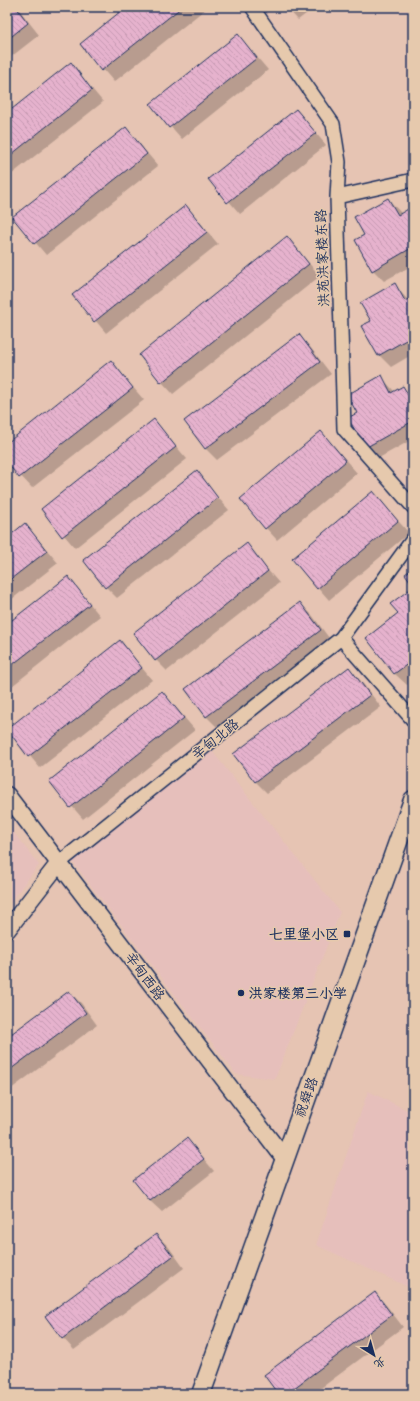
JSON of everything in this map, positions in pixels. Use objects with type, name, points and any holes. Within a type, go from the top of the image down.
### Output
[{"type":"main road","name":"祝舜路","points":[[201,1394],[413,800]]},
{"type":"street","name":"洪苑洪家楼东路","points":[[252,7],[333,124],[339,162],[336,197],[344,429],[413,507]]},
{"type":"street","points":[[336,197],[413,180]]},
{"type":"street","name":"辛甸北路","points":[[7,930],[59,863],[341,638],[413,539]]},
{"type":"street","points":[[341,638],[413,720]]},
{"type":"street","name":"辛甸西路","points":[[7,795],[284,1158]]},
{"type":"shaded area","name":"洪家楼第三小学","points":[[212,751],[340,912],[275,1079],[236,1074],[72,861]]},
{"type":"shaded area","points":[[7,824],[39,865],[7,906]]},
{"type":"shaded area","points":[[368,1091],[413,1113],[413,1289],[316,1245]]},
{"type":"building","points":[[7,7],[16,7],[28,23],[7,40]]},
{"type":"building","points":[[126,7],[182,7],[101,71],[80,44]]},
{"type":"building","points":[[238,34],[257,58],[169,128],[150,104]]},
{"type":"building","points":[[71,62],[92,90],[7,158],[7,113]]},
{"type":"building","points":[[296,109],[316,133],[227,203],[208,179]]},
{"type":"building","points":[[126,127],[147,154],[34,244],[12,217]]},
{"type":"building","points":[[388,198],[398,215],[410,208],[413,214],[413,247],[372,271],[355,240],[364,235],[354,217]]},
{"type":"building","points":[[186,205],[207,232],[94,322],[72,295]]},
{"type":"building","points":[[287,236],[309,264],[161,383],[139,355]]},
{"type":"building","points":[[395,283],[405,301],[413,296],[413,336],[378,356],[361,326],[371,321],[360,303]]},
{"type":"building","points":[[299,334],[320,362],[205,449],[184,421]]},
{"type":"building","points":[[111,360],[133,388],[19,478],[7,462],[7,443]]},
{"type":"building","points":[[382,375],[391,393],[403,386],[413,403],[413,421],[365,448],[348,418],[357,413],[347,395]]},
{"type":"building","points":[[154,419],[176,447],[62,537],[41,509]]},
{"type":"building","points":[[321,431],[346,461],[265,529],[240,499]]},
{"type":"building","points":[[197,470],[218,498],[105,588],[83,560]]},
{"type":"building","points":[[373,491],[398,521],[317,589],[292,559]]},
{"type":"building","points":[[25,523],[47,551],[7,582],[7,538]]},
{"type":"building","points":[[247,543],[268,571],[155,661],[133,633]]},
{"type":"building","points":[[413,568],[413,585],[405,574]]},
{"type":"building","points":[[68,576],[90,604],[7,669],[7,624]]},
{"type":"building","points":[[413,587],[413,660],[394,674],[366,638],[398,613],[390,604]]},
{"type":"building","points":[[300,602],[321,630],[206,717],[185,689]]},
{"type":"building","points":[[120,640],[142,668],[28,757],[7,729]]},
{"type":"building","points":[[349,667],[370,695],[255,782],[233,754]]},
{"type":"building","points":[[162,691],[184,718],[70,808],[49,781]]},
{"type":"building","points":[[69,991],[86,1013],[7,1072],[7,1037]]},
{"type":"building","points":[[187,1138],[204,1159],[150,1201],[133,1180]]},
{"type":"building","points":[[156,1234],[173,1256],[62,1339],[45,1316]]},
{"type":"building","points":[[375,1292],[392,1315],[286,1394],[278,1394],[264,1375]]},
{"type":"place","name":"七里堡小区","points":[[347,934]]},
{"type":"place","name":"洪家楼第三小学","points":[[241,993]]}]
